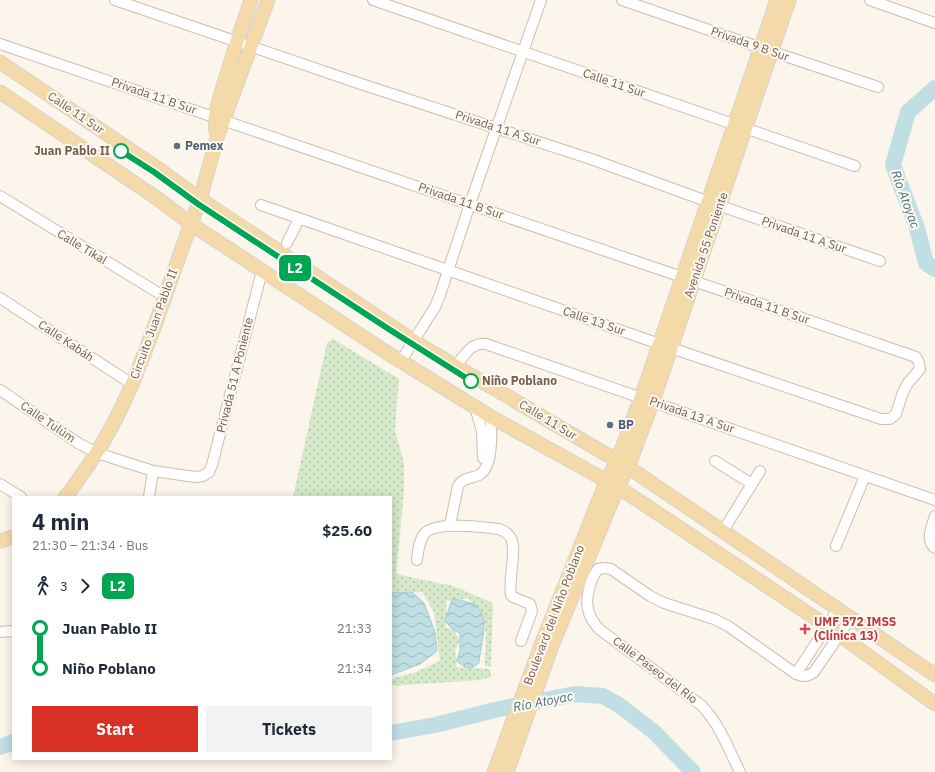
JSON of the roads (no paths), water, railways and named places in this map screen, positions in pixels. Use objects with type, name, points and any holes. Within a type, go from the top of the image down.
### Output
[{"type":"main road","name":"Circuito Juan Pablo II","points":[[66,496],[97,453],[108,433],[132,384],[165,297],[200,199],[217,138],[219,100],[251,0]]},
{"type":"main road","name":"Circuito Juan Pablo II","points":[[219,119],[252,46],[268,0]]},
{"type":"main road","name":"Avenida 55 Poniente","points":[[612,485],[622,464],[647,400],[766,50],[778,0]]},
{"type":"main road","name":"Avenida 55 Poniente","points":[[766,50],[789,0]]},
{"type":"main road","name":"Calle 11 Sur","points":[[0,62],[200,199],[414,341],[622,464],[935,675]]},
{"type":"main road","name":"Calle 11 Sur","points":[[0,92],[158,199],[191,224],[401,361],[491,417],[612,485],[840,634],[935,704]]},
{"type":"main road","name":"Boulevard del Niño Poblano","points":[[494,772],[505,764],[548,642],[612,485]]},
{"type":"main road","points":[[0,541],[12,537]]},
{"type":"street","name":"Privada 11 A Sur","points":[[115,0],[358,83],[591,159],[714,204],[880,261]]},
{"type":"street","name":"Calle 11 Sur","points":[[373,0],[855,166]]},
{"type":"street","points":[[401,361],[436,306],[541,0]]},
{"type":"street","name":"Privada 9 B Sur","points":[[622,0],[878,87]]},
{"type":"street","points":[[870,0],[935,22]]},
{"type":"street","name":"Privada 11 B Sur","points":[[0,44],[916,357],[920,369],[908,383],[903,392],[896,414],[890,419]]},
{"type":"street","name":"Calle Tikal","points":[[0,196],[165,297]]},
{"type":"street","name":"Calle 13 Sur","points":[[261,205],[665,346],[881,419],[890,419]]},
{"type":"street","points":[[287,244],[299,219]]},
{"type":"street","name":"Privada 51 A Poniente","points":[[203,476],[209,472],[212,465],[262,270]]},
{"type":"street","name":"Calle Kabáh","points":[[0,298],[132,384]]},
{"type":"street","name":"Privada 13 A Sur","points":[[456,366],[475,345],[486,344],[935,500]]},
{"type":"street","name":"Calle Tulúm","points":[[0,390],[78,443],[97,453],[127,464],[153,471],[195,477],[203,476]]},
{"type":"street","points":[[475,407],[482,431],[484,457],[482,473]]},
{"type":"street","points":[[450,526],[460,482],[482,473],[487,464],[491,440],[491,417]]},
{"type":"street","points":[[715,461],[752,484]]},
{"type":"street","points":[[149,496],[153,471]]},
{"type":"street","points":[[723,531],[760,471]]},
{"type":"street","points":[[836,546],[865,476]]},
{"type":"street","points":[[0,484],[19,496]]},
{"type":"street","points":[[935,516],[929,535],[930,542],[935,548]]},
{"type":"street","points":[[416,560],[421,539],[426,532],[433,529],[450,526],[499,529],[506,532],[511,539],[513,547],[511,595],[530,604],[532,607],[532,611],[521,641]]},
{"type":"street","name":"Calle Paseo del Río","points":[[740,772],[718,726],[710,714],[701,705],[599,628],[592,620],[588,609],[587,599],[593,575],[598,568],[611,569],[650,596],[664,603],[714,619],[728,626],[796,674]]},
{"type":"street","points":[[838,609],[796,674],[803,677],[814,672],[851,618]]},
{"type":"street","points":[[0,632],[12,631]]},
{"type":"water","points":[[412,592],[424,603],[435,632],[437,651],[420,664],[392,675],[392,593]]},
{"type":"water","points":[[452,599],[477,605],[484,620],[484,631],[479,663],[470,668],[465,667],[457,661],[460,650],[460,633],[453,630],[445,621]]},
{"type":"waterway","name":"Río Atoyac","points":[[935,88],[908,112],[893,165],[917,228],[926,263],[935,269]]},
{"type":"waterway","name":"Río Atoyac","points":[[392,733],[435,725],[499,709],[575,694],[603,696],[619,705],[654,732],[693,772]]},
{"type":"waterway","name":"Río Atoyac","points":[[0,747],[12,742]]},
{"type":"place","name":"Pemex","points":[[177,146]]},
{"type":"place","name":"Juan Pablo II","points":[[121,151]]},
{"type":"place","name":"Niño Poblano","points":[[471,381]]},
{"type":"place","name":"BP","points":[[610,425]]},
{"type":"place","name":"UMF 572 IMSS (Clínica 13)","points":[[805,629]]}]
